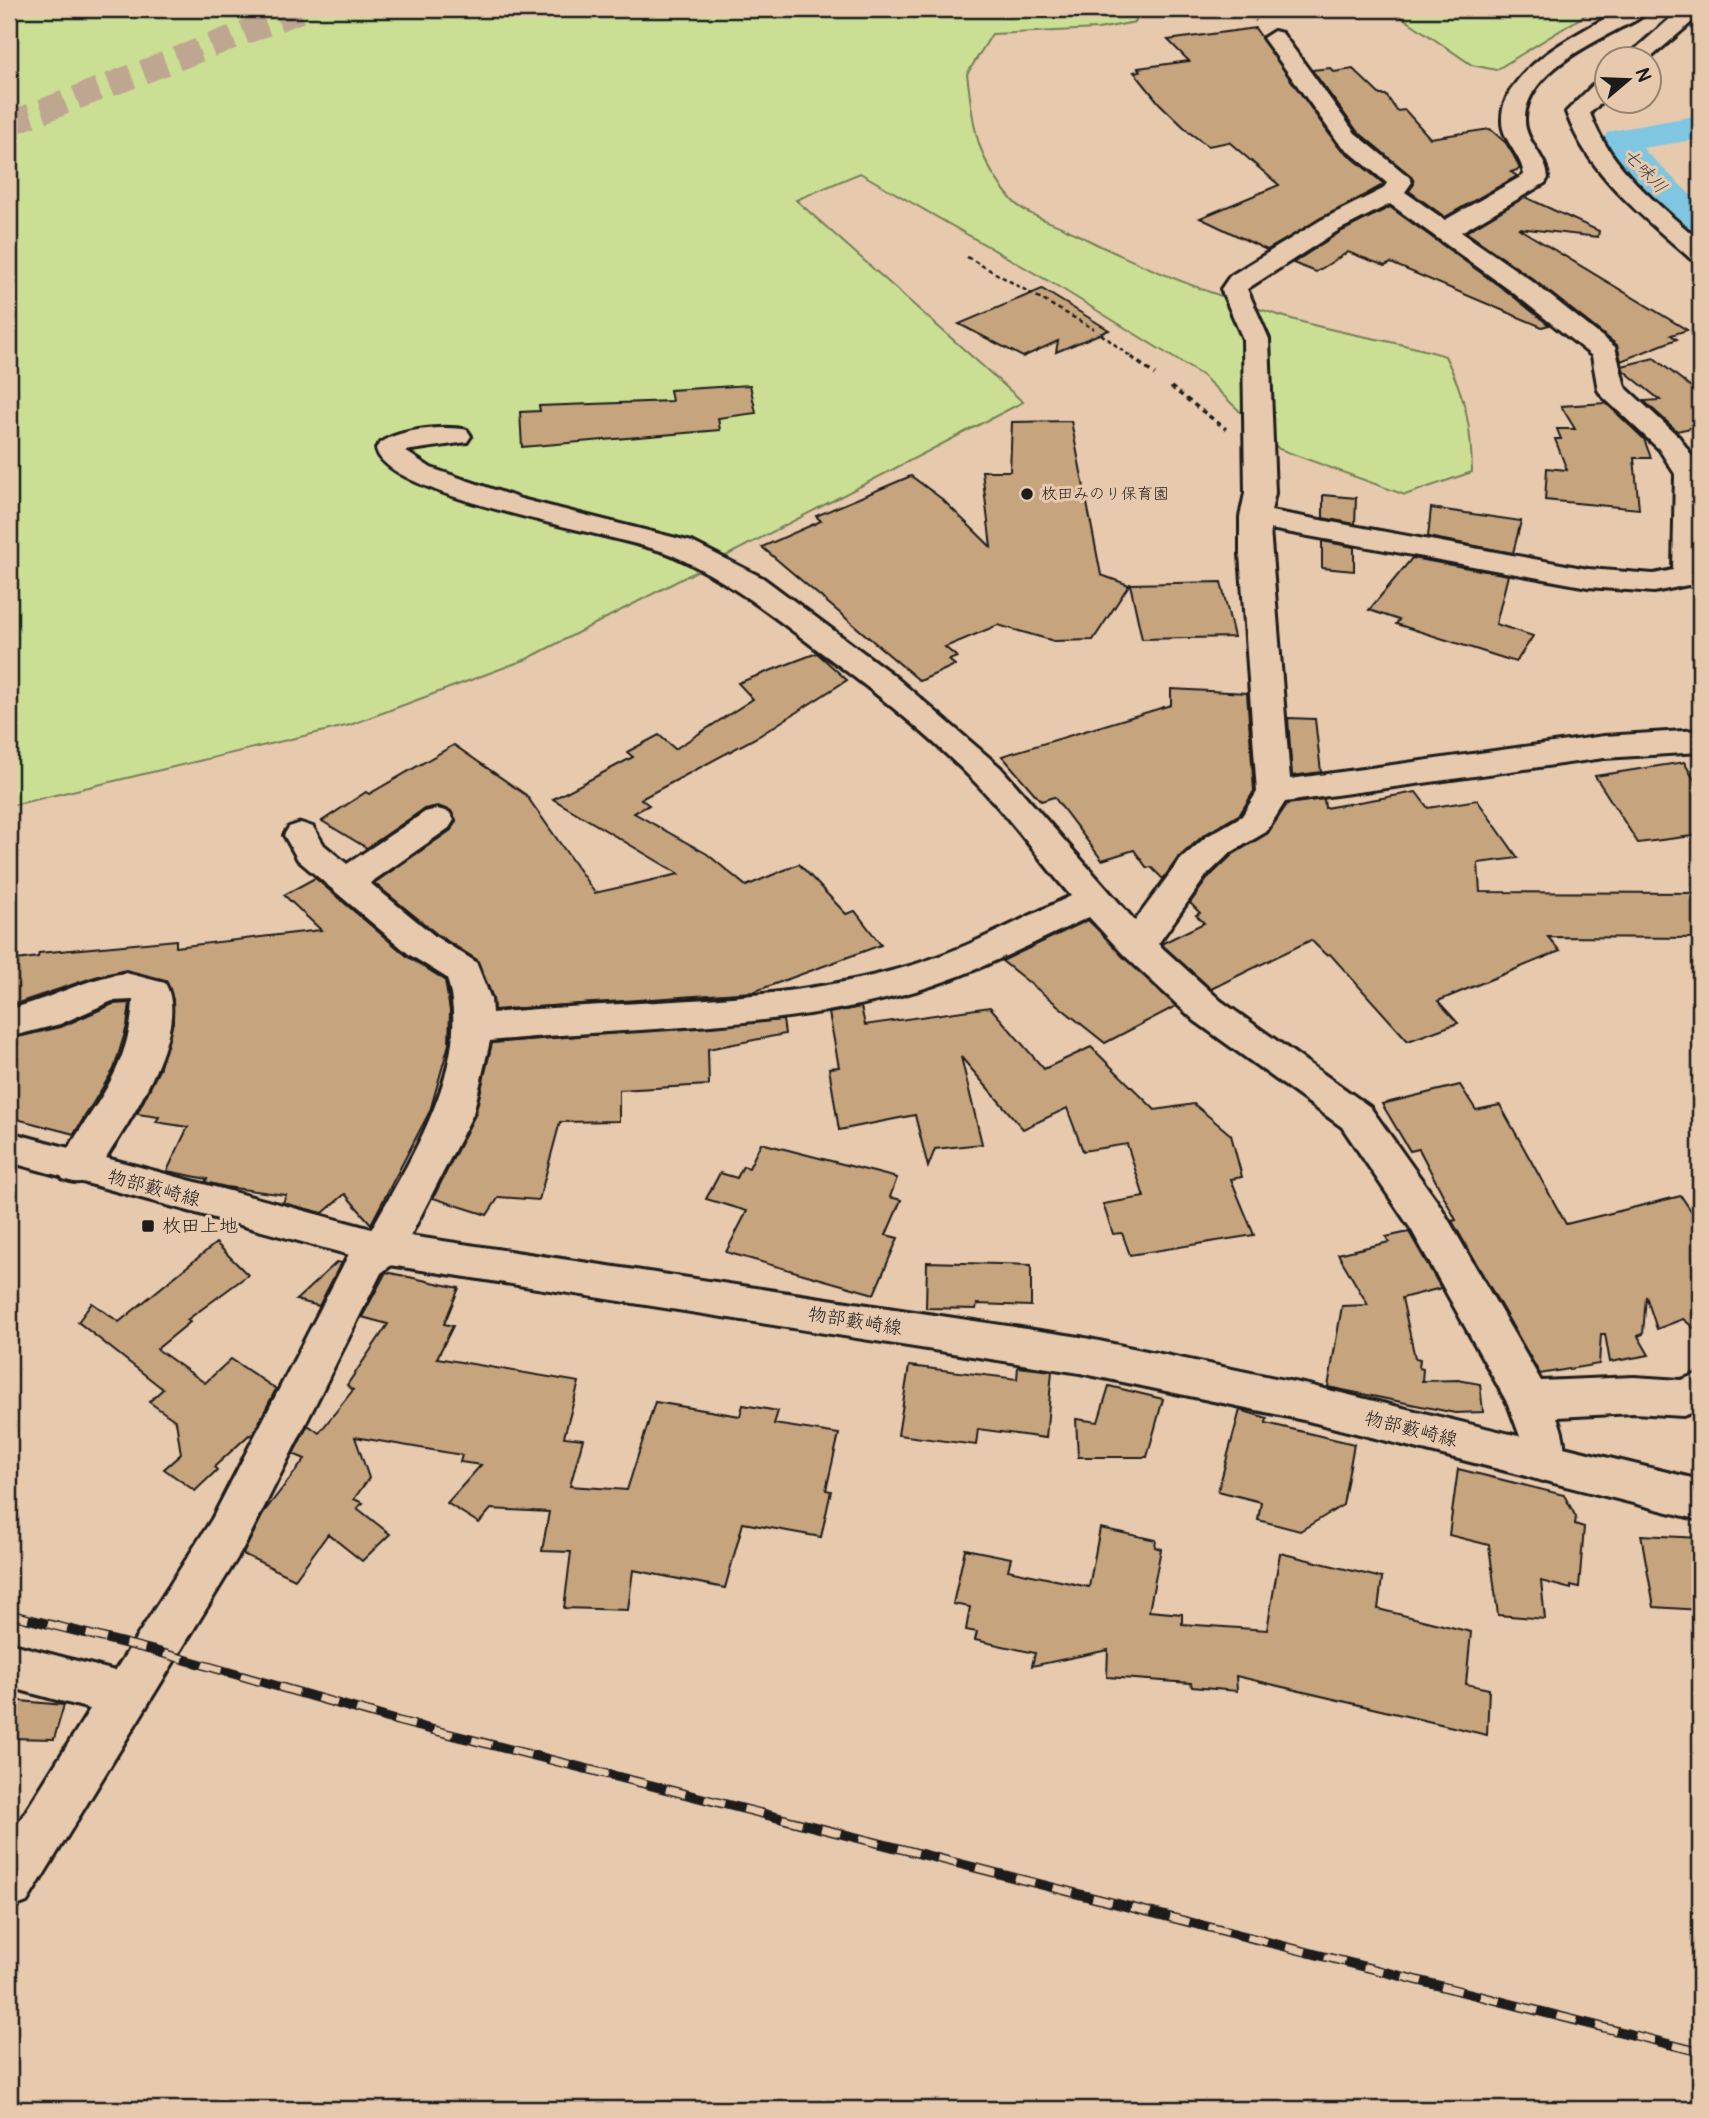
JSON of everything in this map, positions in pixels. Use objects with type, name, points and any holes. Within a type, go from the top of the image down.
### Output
[{"type":"street","points":[[1446,230],[1536,178],[1537,171],[1515,136],[1513,117],[1518,98],[1551,61],[1637,9]]},
{"type":"street","points":[[1650,46],[1694,9]]},
{"type":"street","points":[[1137,946],[1193,868],[1219,845],[1254,824],[1274,792],[1265,699],[1255,517],[1260,493],[1256,339],[1234,289],[1239,282],[1331,225],[1392,194],[1400,182],[1347,138],[1274,38]]},
{"type":"street","points":[[1594,97],[1578,112],[1588,138],[1626,183],[1700,254]]},
{"type":"street","points":[[1255,517],[1588,578],[1654,583],[1694,577],[1690,474],[1680,456],[1612,390],[1605,353],[1446,230],[1392,194]]},
{"type":"street","points":[[457,436],[403,441],[390,447],[391,456],[421,474],[511,505],[681,548],[752,585],[881,681],[988,775],[1094,901],[1137,946],[1208,1011],[1356,1117],[1426,1218],[1529,1400],[1543,1439],[1542,1462]]},
{"type":"street","points":[[1274,792],[1604,747],[1700,741]]},
{"type":"street","points":[[346,882],[437,820]]},
{"type":"street","points":[[9,1884],[228,1533],[366,1262],[383,1248],[453,1114],[474,1029],[472,999],[463,971],[423,946],[310,852],[301,835]]},
{"type":"street","points":[[474,1029],[528,1022],[733,1012],[886,986],[969,957],[1094,901]]},
{"type":"street","points":[[9,1023],[47,1014],[85,995],[142,986],[152,992],[152,1009],[133,1084],[78,1168]]},
{"type":"street","name":"物部藪崎線","points":[[9,1147],[78,1168],[383,1248],[1080,1355],[1308,1404],[1700,1500]]},
{"type":"street","points":[[1529,1400],[1634,1395],[1683,1398],[1700,1391]]},
{"type":"street","points":[[9,1665],[127,1697]]},
{"type":"path","points":[[967,257],[1094,329]]},
{"type":"path","points":[[1101,334],[1155,375]]},
{"type":"path","points":[[1171,387],[1220,422],[1232,437]]},
{"type":"green space","points":[[9,9],[1140,9],[1135,22],[1098,29],[992,34],[967,74],[978,141],[990,170],[1000,184],[1017,205],[1031,214],[1180,280],[1295,320],[1445,356],[1466,412],[1472,472],[1405,495],[1279,449],[1203,376],[1064,290],[860,173],[796,200],[1023,402],[527,659],[350,725],[9,806]]},
{"type":"green space","points":[[1390,9],[1595,9],[1496,70],[1472,65]]},
{"type":"building","points":[[1255,28],[1337,145],[1384,184],[1267,250],[1200,218],[1279,185],[1229,142],[1208,146],[1190,133],[1159,103],[1134,72],[1140,71],[1138,68],[1189,61],[1168,40]]},
{"type":"building","points":[[1330,68],[1334,72],[1353,69],[1380,95],[1386,95],[1397,111],[1405,110],[1430,138],[1490,129],[1506,143],[1514,156],[1520,169],[1511,172],[1517,176],[1445,217],[1409,191],[1414,184],[1411,176],[1357,131],[1312,70]]},
{"type":"building","points":[[1525,197],[1599,231],[1598,237],[1518,228],[1687,330],[1671,335],[1677,339],[1621,361],[1617,345],[1530,277],[1466,232]]},
{"type":"building","points":[[1390,207],[1549,325],[1542,327],[1391,263],[1385,266],[1348,252],[1316,272],[1293,263],[1340,232]]},
{"type":"building","points":[[1042,289],[1109,330],[1056,352],[1058,341],[1023,357],[959,324]]},
{"type":"building","points":[[1654,358],[1700,394],[1700,431],[1695,427],[1677,431],[1644,401],[1660,400],[1624,371],[1622,366]]},
{"type":"building","points":[[750,385],[756,413],[718,418],[720,430],[522,447],[520,412],[540,411],[539,406],[672,401],[670,390]]},
{"type":"building","points":[[1606,403],[1644,439],[1651,458],[1634,458],[1639,509],[1545,500],[1547,468],[1567,470],[1555,439],[1561,439],[1557,429],[1575,429],[1561,406]]},
{"type":"building","points":[[1071,421],[1101,575],[1129,585],[1093,640],[1054,641],[998,625],[945,647],[957,657],[949,660],[955,665],[920,681],[762,547],[821,521],[816,516],[911,476],[942,499],[991,547],[982,471],[1010,471],[1012,422]]},
{"type":"building","points":[[1323,495],[1356,498],[1355,524],[1323,518]]},
{"type":"building","points":[[1431,508],[1521,521],[1513,553],[1428,537]]},
{"type":"building","points":[[1322,541],[1354,547],[1354,571],[1322,568]]},
{"type":"building","points":[[1412,558],[1508,575],[1496,624],[1533,636],[1516,662],[1396,624],[1399,620],[1369,610]]},
{"type":"building","points":[[1221,582],[1234,637],[1142,639],[1130,584]]},
{"type":"building","points":[[817,653],[847,680],[759,736],[641,799],[649,805],[634,813],[707,854],[746,886],[799,864],[846,914],[855,911],[881,945],[753,992],[494,1010],[493,998],[477,960],[438,935],[374,883],[451,830],[456,821],[451,811],[438,806],[424,809],[367,848],[322,821],[366,792],[369,794],[454,745],[526,795],[595,893],[679,874],[553,799],[633,757],[627,752],[659,735],[675,749],[753,699],[738,683]]},
{"type":"building","points":[[1171,689],[1247,693],[1254,791],[1240,814],[1204,835],[1178,858],[1163,879],[1151,867],[1147,868],[1134,850],[1102,860],[1054,797],[1041,801],[1002,756],[1171,705]]},
{"type":"building","points":[[1288,718],[1315,719],[1321,772],[1292,776]]},
{"type":"building","points":[[1684,762],[1700,790],[1700,835],[1638,843],[1595,776]]},
{"type":"building","points":[[1416,792],[1428,808],[1477,800],[1518,858],[1478,863],[1480,892],[1700,893],[1700,938],[1548,937],[1560,951],[1438,1001],[1458,1023],[1408,1041],[1330,954],[1326,955],[1311,940],[1211,989],[1161,944],[1204,923],[1196,915],[1200,913],[1190,903],[1208,878],[1232,855],[1268,833],[1287,804],[1324,799],[1325,808]]},
{"type":"building","points":[[315,878],[408,957],[445,980],[450,1011],[449,1044],[430,1111],[371,1224],[345,1194],[323,1213],[283,1203],[286,1195],[226,1187],[205,1182],[207,1179],[167,1171],[188,1127],[156,1122],[159,1117],[137,1114],[159,1070],[173,1022],[173,1000],[166,980],[126,970],[95,977],[9,1006],[9,961],[38,957],[39,953],[176,940],[176,947],[321,930],[284,895]]},
{"type":"building","points":[[1088,920],[1176,1006],[1105,1043],[1002,961]]},
{"type":"building","points":[[130,1003],[127,1026],[114,1069],[74,1134],[9,1117],[9,1039],[61,1027],[113,1004]]},
{"type":"building","points":[[861,1007],[865,1025],[990,1007],[1044,1069],[1091,1047],[1155,1110],[1194,1104],[1231,1135],[1242,1177],[1231,1179],[1254,1235],[1130,1255],[1122,1233],[1113,1234],[1103,1204],[1144,1197],[1127,1144],[1083,1151],[1067,1108],[1023,1129],[961,1057],[982,1144],[935,1149],[928,1167],[915,1115],[839,1130],[829,1068],[839,1067],[829,1013]]},
{"type":"building","points":[[783,1020],[785,1034],[708,1049],[709,1085],[619,1090],[619,1121],[560,1122],[539,1200],[499,1197],[487,1215],[433,1198],[475,1115],[492,1043]]},
{"type":"building","points":[[1460,1085],[1476,1110],[1500,1105],[1566,1224],[1681,1196],[1700,1224],[1700,1333],[1683,1319],[1657,1329],[1646,1296],[1643,1334],[1638,1336],[1649,1355],[1610,1362],[1605,1334],[1601,1334],[1599,1364],[1540,1374],[1452,1221],[1456,1220],[1419,1149],[1410,1151],[1382,1104]]},
{"type":"building","points":[[761,1143],[897,1178],[890,1197],[901,1200],[886,1235],[898,1238],[874,1294],[726,1252],[747,1211],[706,1199],[720,1173],[737,1178],[743,1166],[749,1168]]},
{"type":"building","points":[[1409,1232],[1441,1288],[1402,1298],[1415,1358],[1420,1359],[1419,1368],[1423,1369],[1422,1381],[1458,1380],[1480,1384],[1483,1412],[1455,1413],[1328,1387],[1342,1306],[1368,1305],[1338,1254],[1389,1242],[1386,1237]]},
{"type":"building","points":[[216,1243],[248,1275],[187,1320],[190,1322],[157,1349],[205,1383],[231,1359],[276,1389],[252,1436],[249,1435],[214,1467],[217,1470],[195,1491],[164,1469],[181,1454],[176,1421],[149,1402],[163,1389],[78,1322],[92,1303],[119,1322]]},
{"type":"building","points":[[337,1262],[341,1263],[319,1306],[296,1300]]},
{"type":"building","points":[[927,1262],[1031,1265],[1031,1306],[977,1304],[976,1309],[926,1308]]},
{"type":"building","points":[[386,1272],[459,1288],[444,1324],[453,1326],[437,1358],[579,1382],[564,1437],[583,1439],[570,1486],[627,1490],[655,1402],[740,1416],[743,1405],[778,1411],[774,1424],[839,1434],[826,1490],[831,1491],[821,1537],[743,1523],[725,1588],[633,1570],[628,1610],[564,1608],[571,1552],[542,1551],[549,1512],[491,1509],[479,1523],[447,1503],[481,1465],[460,1462],[462,1455],[355,1437],[369,1478],[354,1499],[363,1503],[357,1508],[390,1534],[362,1561],[328,1534],[295,1579],[243,1554],[264,1512],[305,1459],[293,1454],[308,1425],[319,1433],[353,1390],[347,1385],[388,1324],[362,1317]]},
{"type":"building","points":[[909,1366],[1017,1379],[1018,1367],[1052,1371],[1046,1438],[978,1429],[976,1445],[898,1435]]},
{"type":"building","points":[[1109,1386],[1163,1399],[1147,1457],[1078,1457],[1076,1419],[1098,1422]]},
{"type":"building","points":[[1240,1410],[1267,1418],[1266,1423],[1354,1444],[1343,1505],[1300,1531],[1258,1520],[1261,1502],[1218,1491]]},
{"type":"building","points":[[1458,1469],[1564,1495],[1576,1517],[1575,1524],[1584,1527],[1579,1587],[1571,1585],[1571,1589],[1541,1581],[1545,1619],[1498,1615],[1489,1545],[1449,1535]]},
{"type":"building","points":[[1100,1528],[1156,1540],[1155,1547],[1161,1549],[1149,1611],[1182,1614],[1182,1624],[1267,1630],[1280,1553],[1382,1578],[1378,1609],[1471,1632],[1466,1684],[1489,1689],[1487,1735],[1236,1676],[1237,1691],[1192,1687],[1191,1683],[1107,1677],[1108,1650],[1032,1666],[1035,1653],[975,1640],[977,1632],[966,1630],[970,1607],[953,1604],[965,1549],[1011,1558],[1008,1570],[1089,1587]]},
{"type":"building","points":[[1641,1535],[1700,1538],[1700,1610],[1654,1607]]},
{"type":"building","points":[[9,1700],[64,1705],[54,1739],[9,1738]]},
{"type":"waterway","name":"七味川","points":[[1700,127],[1630,138],[1621,141],[1620,145],[1631,163],[1700,226]]},
{"type":"tunnel","points":[[9,124],[305,9]]},
{"type":"railway","points":[[9,1614],[155,1651],[398,1721],[1700,2052]]},
{"type":"place","name":"枚田みのり保育園","points":[[1027,494]]},
{"type":"place","name":"枚田上地","points":[[148,1226]]}]
